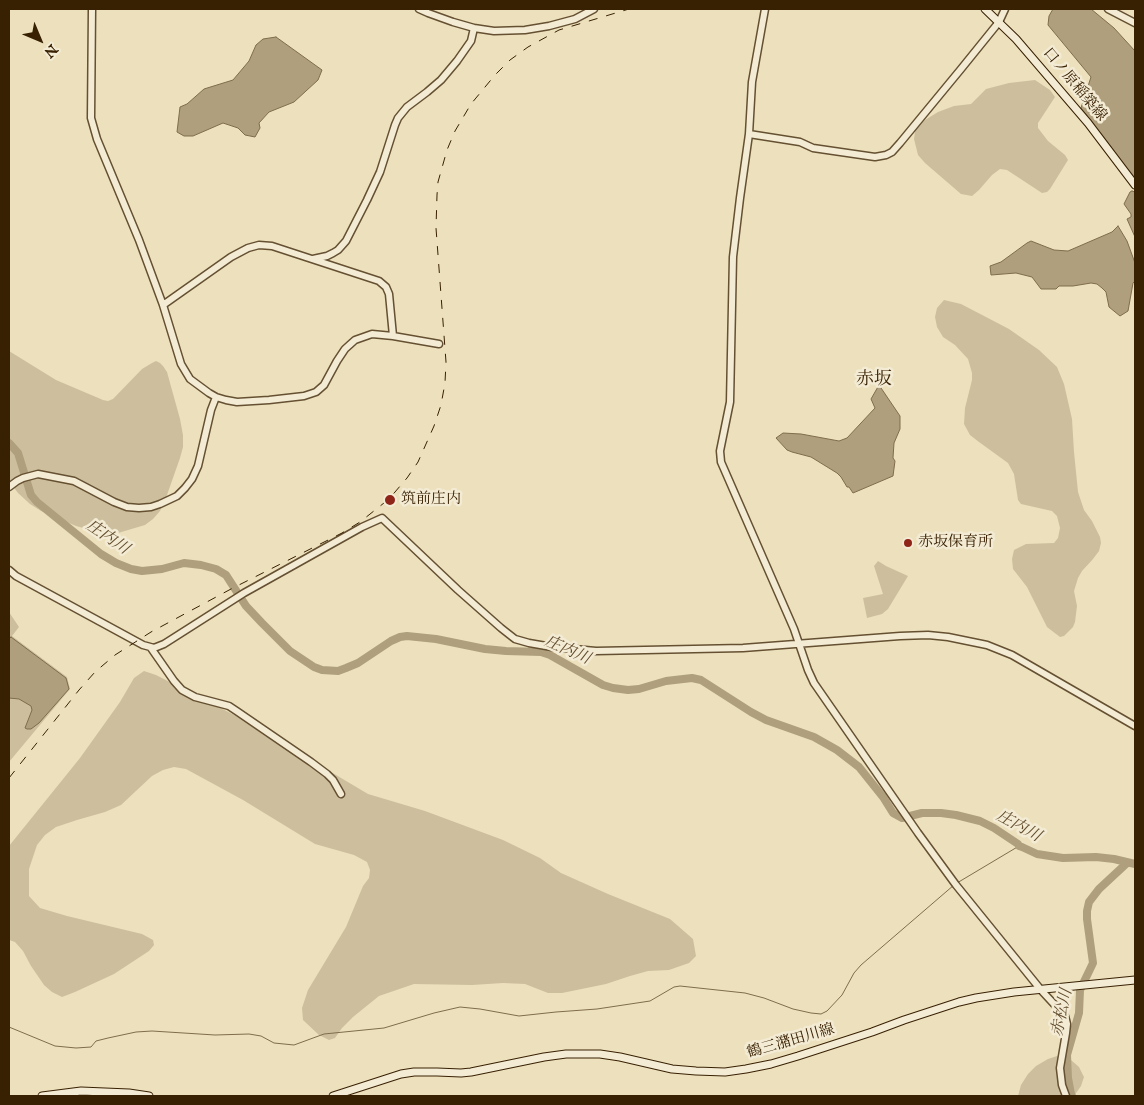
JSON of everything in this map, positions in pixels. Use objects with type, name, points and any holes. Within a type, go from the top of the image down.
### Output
[{"type":"main road","name":"口ノ原稲築線","points":[[985,9],[1016,39],[1082,116],[1135,184]]},
{"type":"main road","name":"鶴三潴田川線","points":[[333,1096],[408,1073],[471,1072],[566,1054],[620,1056],[672,1069],[696,1071],[725,1072],[746,1069],[798,1056],[959,1002],[1014,992],[1135,980]]},
{"type":"main road","points":[[42,1096],[81,1091],[149,1096]]},
{"type":"street","points":[[92,9],[91,118],[97,139],[139,240],[163,305],[181,364],[190,379],[216,397],[238,402],[304,396],[316,392],[324,385],[345,349],[356,340],[372,334],[439,344]]},
{"type":"street","points":[[419,9],[474,28],[494,31],[525,30],[549,26],[575,19],[594,9]]},
{"type":"street","points":[[765,9],[752,82],[749,134],[733,257],[730,402],[719,454],[721,462],[794,629],[814,683],[918,834],[956,885],[1064,1016],[1067,1024],[1060,1068],[1062,1085],[1066,1096]]},
{"type":"street","points":[[749,134],[800,142],[813,148],[875,157],[886,155],[892,152],[906,136],[999,22],[1005,9]]},
{"type":"street","points":[[1108,9],[1135,23]]},
{"type":"street","points":[[311,260],[333,253],[346,242],[380,172],[398,118],[407,107],[441,80],[471,41],[474,28]]},
{"type":"street","points":[[163,305],[231,256],[259,245],[272,246],[379,281],[386,287],[389,294],[393,336]]},
{"type":"street","points":[[9,487],[23,478],[34,475],[52,476],[74,481],[114,502],[127,506],[139,508],[160,504],[176,496],[192,479],[198,466],[211,410],[216,397]]},
{"type":"street","points":[[9,570],[16,576],[151,648],[164,644],[244,593],[362,527],[382,518],[472,603],[515,639],[552,648],[596,651],[743,648],[900,636],[948,636],[987,645],[1012,655],[1135,726]]},
{"type":"street","points":[[151,648],[182,690],[195,698],[229,706],[327,774],[341,794]]},
{"type":"shaded area","points":[[1053,9],[1091,9],[1114,28],[1135,51],[1135,179],[1081,108],[1091,77],[1048,25],[1049,16]]},
{"type":"shaded area","points":[[276,37],[322,70],[318,80],[294,102],[269,112],[259,123],[260,128],[255,137],[245,135],[238,128],[223,123],[193,136],[184,136],[177,132],[180,107],[187,104],[204,89],[233,80],[249,61],[256,45],[263,39]]},
{"type":"shaded area","points":[[1035,80],[1050,90],[1055,97],[1038,123],[1038,128],[1048,141],[1065,155],[1068,160],[1047,192],[1042,193],[1007,170],[1000,169],[972,196],[961,194],[918,155],[914,139],[915,131],[925,120],[938,112],[954,106],[971,104],[986,89],[1009,83]]},
{"type":"shaded area","points":[[1132,191],[1135,192],[1135,237],[1127,219],[1131,217],[1131,214],[1124,204]]},
{"type":"shaded area","points":[[1118,226],[1127,241],[1135,263],[1135,281],[1128,311],[1120,316],[1109,307],[1106,292],[1097,284],[1091,283],[1059,286],[1056,289],[1041,289],[1032,277],[1016,273],[991,275],[990,266],[1001,262],[1031,241],[1054,250],[1068,251],[1112,232]]},
{"type":"shaded area","points":[[944,300],[961,304],[1009,329],[1039,350],[1057,367],[1064,384],[1072,419],[1078,492],[1084,510],[1092,521],[1101,543],[1099,551],[1078,578],[1074,591],[1077,606],[1075,622],[1073,627],[1064,636],[1060,637],[1047,627],[1027,587],[1013,569],[1012,559],[1014,550],[1026,544],[1054,543],[1058,538],[1060,528],[1057,516],[1052,511],[1021,504],[1018,500],[1014,474],[1008,463],[970,435],[964,424],[972,373],[968,359],[955,345],[943,337],[937,327],[935,317],[937,308]]},
{"type":"shaded area","points":[[9,351],[56,380],[108,401],[113,399],[142,369],[156,361],[163,366],[167,372],[180,419],[183,447],[167,495],[160,511],[153,519],[145,525],[118,533],[94,531],[76,526],[41,511],[18,493],[9,481]]},
{"type":"shaded area","points":[[879,385],[900,416],[900,429],[894,443],[893,458],[895,461],[893,476],[853,493],[837,473],[811,457],[787,450],[776,438],[783,433],[801,434],[839,441],[847,438],[875,408],[871,399]]},
{"type":"shaded area","points":[[878,561],[908,576],[888,609],[882,614],[867,618],[863,598],[883,594],[874,566]]},
{"type":"shaded area","points":[[9,612],[19,627],[12,636],[67,677],[70,689],[9,762]]},
{"type":"shaded area","points":[[11,637],[66,678],[69,689],[39,723],[31,729],[25,728],[32,710],[31,706],[19,699],[9,698],[9,639]]},
{"type":"shaded area","points":[[144,671],[156,675],[240,718],[304,760],[331,772],[368,794],[425,811],[503,840],[540,858],[561,873],[670,919],[693,939],[696,956],[689,963],[669,970],[648,971],[606,984],[562,993],[548,993],[525,984],[414,984],[379,996],[353,1017],[335,1038],[329,1040],[319,1035],[303,1020],[302,1008],[308,990],[346,927],[363,886],[369,878],[370,870],[367,862],[354,855],[315,844],[243,800],[186,769],[174,767],[152,776],[121,805],[105,812],[56,827],[45,835],[37,845],[29,869],[29,896],[40,908],[142,934],[153,940],[154,945],[149,951],[114,974],[75,992],[62,997],[52,992],[44,985],[23,951],[15,942],[9,940],[9,846],[80,758],[120,702],[134,678]]},
{"type":"shaded area","points":[[1057,1056],[1071,1060],[1079,1067],[1084,1077],[1081,1086],[1074,1096],[1018,1096],[1021,1085],[1028,1074],[1036,1066]]},
{"type":"waterway","name":"庄内川","points":[[9,443],[18,453],[31,495],[101,554],[116,563],[142,571],[162,569],[184,563],[216,569],[226,575],[246,606],[290,651],[314,667],[322,670],[338,671],[346,668],[358,663],[391,641],[407,636],[436,639],[485,649],[541,652],[550,655],[603,685],[613,688],[628,690],[639,689],[666,681],[692,678],[701,680],[766,720],[814,737],[837,750],[859,767],[893,813],[902,818],[922,813],[956,815],[980,821],[994,828],[1019,846],[1037,854],[1063,858],[1096,857],[1135,864]]},
{"type":"waterway","points":[[957,883],[1019,846]]},
{"type":"waterway","name":"赤松川","points":[[1072,1096],[1068,1078],[1067,1055],[1079,1013],[1080,990],[1093,963],[1087,919],[1089,902],[1099,889],[1127,863]]},
{"type":"waterway","points":[[9,1027],[55,1046],[76,1048],[91,1047],[96,1041],[108,1038],[136,1032],[152,1031],[215,1035],[249,1034],[261,1036],[274,1043],[294,1045],[324,1034],[384,1028],[460,1007],[519,1016],[597,1009],[650,1001],[674,987],[680,986],[745,993],[793,1009],[821,1014],[827,1011],[842,995],[854,973],[861,965],[954,885]]},
{"type":"railway","points":[[9,778],[79,690],[95,672],[115,655],[151,632],[231,589],[342,533],[360,522],[389,499],[407,478],[418,462],[434,426],[441,405],[445,383],[446,362],[436,228],[437,195],[438,182],[447,150],[455,131],[471,104],[495,75],[510,60],[528,47],[559,30],[629,9]]},
{"type":"place","name":"筑前庄内","points":[[390,500]]},
{"type":"place","name":"赤坂保育所","points":[[908,543]]},
{"type":"district","name":"赤坂","points":[[874,380]]}]
